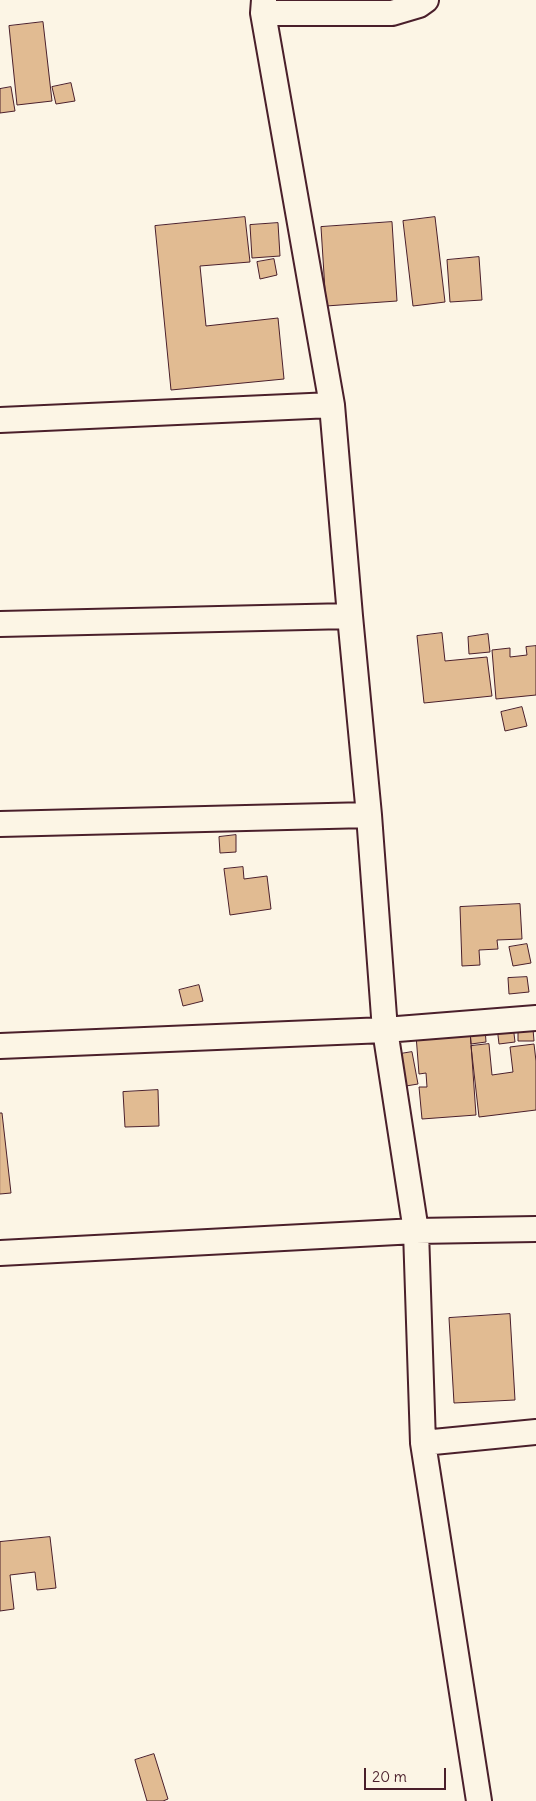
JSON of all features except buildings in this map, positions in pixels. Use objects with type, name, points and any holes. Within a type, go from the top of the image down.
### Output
[{"type":"street","points":[[426,0],[419,5],[392,13],[263,6],[332,406],[350,616],[370,814],[385,1030],[416,1231],[423,1443],[480,1801]]},
{"type":"street","points":[[0,420],[332,406]]},
{"type":"street","points":[[0,624],[350,616]]},
{"type":"street","points":[[0,824],[370,814]]},
{"type":"street","points":[[0,1046],[385,1030],[536,1018]]},
{"type":"street","points":[[0,1253],[416,1231],[536,1229]]},
{"type":"street","points":[[423,1443],[536,1432]]}]
